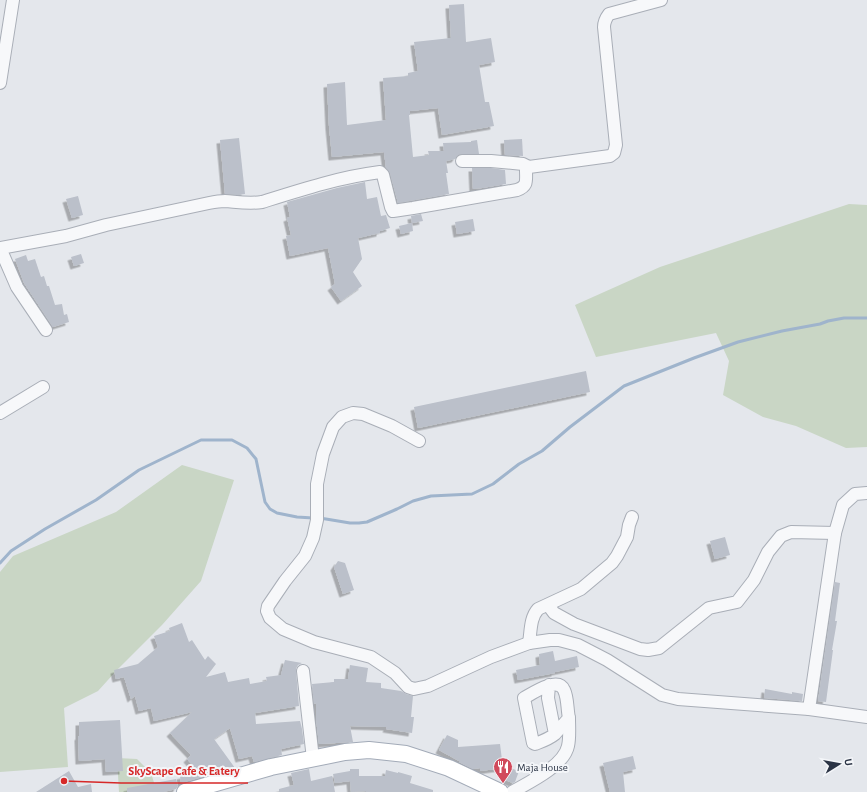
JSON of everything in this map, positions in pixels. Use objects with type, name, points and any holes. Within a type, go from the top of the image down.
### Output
[{"type":"main road","points":[[185,792],[216,788],[271,767],[345,752],[369,750],[406,754],[449,768],[500,792]]},
{"type":"street","points":[[0,83],[13,0]]},
{"type":"street","points":[[462,161],[491,160],[523,164],[529,167],[609,157],[612,155],[616,146],[604,21],[609,14],[661,0]]},
{"type":"street","points":[[46,330],[17,287],[0,248],[66,236],[106,225],[209,203],[223,201],[246,203],[262,202],[310,187],[357,175],[380,172],[383,175],[392,210],[413,208],[523,188],[526,185],[526,170],[529,167]]},
{"type":"street","points":[[0,414],[43,386]]},
{"type":"street","points":[[419,441],[392,426],[363,414],[353,413],[342,417],[333,427],[323,454],[318,484],[317,520],[313,538],[305,556],[285,581],[268,606],[267,611],[270,618],[284,629],[314,642],[370,657],[395,673],[408,688],[414,689],[428,686],[491,657],[529,643],[550,640],[564,641],[578,645],[606,660],[662,695],[678,699],[809,709],[867,717]]},
{"type":"street","points":[[809,709],[835,533],[843,505],[855,494],[867,493]]},
{"type":"street","points":[[529,643],[532,619],[538,608],[548,605],[581,589],[612,564],[627,537],[632,517]]},
{"type":"street","points":[[548,605],[554,613],[574,624],[640,649],[648,650],[659,648],[709,608],[737,602],[754,580],[768,552],[781,536],[791,532],[835,533]]},
{"type":"street","points":[[303,671],[313,759]]},
{"type":"street","points":[[512,792],[552,768],[564,755],[569,745],[569,718],[564,688],[559,685],[549,684],[524,698],[533,743],[535,744],[548,739],[555,734],[569,718]]},
{"type":"street","points":[[549,684],[548,698],[555,734]]},
{"type":"green space","points":[[849,204],[867,205],[867,447],[846,448],[796,426],[763,417],[723,395],[729,361],[716,333],[596,357],[575,305],[660,267]]},
{"type":"green space","points":[[182,465],[234,480],[201,581],[162,625],[98,691],[64,708],[68,767],[0,772],[0,572],[13,556],[116,512]]},
{"type":"green space","points":[[117,758],[137,759],[151,773],[157,792],[119,792]]},
{"type":"building","points":[[464,4],[466,42],[491,38],[495,62],[479,65],[485,102],[489,102],[494,126],[442,135],[438,108],[410,111],[409,115],[413,157],[429,155],[428,151],[444,151],[443,143],[471,142],[477,140],[479,154],[462,154],[458,155],[455,159],[446,161],[449,194],[398,203],[390,173],[386,168],[384,152],[332,157],[327,84],[345,82],[347,125],[386,120],[383,78],[408,76],[408,73],[418,71],[414,42],[451,38],[449,5]]},
{"type":"building","points":[[239,138],[245,194],[225,194],[220,140]]},
{"type":"building","points":[[522,139],[523,156],[505,155],[504,140]]},
{"type":"building","points":[[472,168],[505,170],[506,184],[473,189]]},
{"type":"building","points":[[365,182],[367,199],[377,197],[381,216],[386,215],[390,228],[380,231],[380,233],[358,238],[362,259],[353,272],[362,286],[341,301],[331,287],[335,284],[328,248],[290,256],[286,236],[291,235],[287,218],[290,217],[287,202]]},
{"type":"building","points":[[78,196],[83,215],[72,218],[66,199]]},
{"type":"building","points":[[421,214],[423,221],[412,223],[411,216]]},
{"type":"building","points":[[473,219],[475,231],[457,234],[455,222]]},
{"type":"building","points":[[412,223],[413,231],[401,234],[399,226]]},
{"type":"building","points":[[81,254],[84,263],[74,266],[71,257]]},
{"type":"building","points":[[26,255],[28,261],[35,259],[41,277],[44,276],[47,286],[49,286],[55,305],[62,304],[64,315],[67,314],[69,322],[53,327],[24,283],[15,259]]},
{"type":"building","points":[[586,371],[590,392],[418,428],[414,407]]},
{"type":"building","points":[[725,537],[730,555],[715,559],[710,541]]},
{"type":"building","points":[[338,561],[345,563],[354,590],[343,594],[334,567]]},
{"type":"building","points":[[835,582],[840,583],[835,621],[837,621],[826,702],[818,701]]},
{"type":"building","points":[[182,623],[189,642],[192,640],[205,660],[208,656],[216,664],[206,677],[225,672],[228,682],[249,678],[250,684],[267,681],[266,677],[281,675],[285,660],[302,663],[296,668],[299,706],[255,713],[256,724],[300,721],[304,744],[281,749],[282,755],[254,762],[252,756],[239,759],[230,728],[214,739],[235,768],[181,783],[180,776],[199,772],[187,759],[191,755],[170,733],[192,712],[154,721],[151,708],[139,711],[135,696],[131,699],[124,677],[116,679],[114,670],[138,664],[158,647],[154,636],[170,631],[169,628]]},
{"type":"building","points":[[553,651],[555,661],[577,656],[579,667],[518,680],[516,670],[540,665],[539,654]]},
{"type":"building","points":[[350,665],[368,668],[366,682],[381,683],[381,688],[401,691],[413,696],[411,717],[414,717],[412,733],[386,729],[387,727],[350,726],[353,742],[319,744],[316,703],[314,704],[312,684],[334,682],[334,679],[348,679]]},
{"type":"building","points":[[765,689],[792,694],[792,692],[803,694],[802,701],[764,698]]},
{"type":"building","points":[[120,720],[123,771],[106,772],[105,759],[79,761],[79,722]]},
{"type":"building","points":[[447,735],[458,740],[458,747],[500,744],[503,768],[480,771],[480,768],[473,769],[459,762],[439,750]]},
{"type":"building","points":[[633,756],[636,769],[623,772],[625,792],[610,792],[603,763]]},
{"type":"building","points":[[510,768],[519,771],[515,782],[513,783],[505,780]]},
{"type":"building","points":[[309,769],[311,781],[332,776],[335,792],[279,792],[279,789],[294,785],[291,773]]},
{"type":"building","points":[[350,769],[359,769],[359,776],[385,776],[386,770],[398,772],[412,776],[410,783],[433,790],[433,792],[351,792],[350,781],[335,783],[333,774],[350,771]]},
{"type":"building","points":[[69,771],[78,787],[91,784],[92,792],[36,792]]},
{"type":"building","points":[[176,779],[178,786],[176,789],[163,792],[127,792],[127,788]]},
{"type":"waterway","points":[[319,518],[350,523],[367,522],[413,501],[431,496],[472,494],[493,484],[519,464],[542,451],[570,427],[624,386],[738,342],[844,318],[867,318]]},
{"type":"waterway","points":[[0,563],[11,551],[45,529],[96,500],[139,470],[201,440],[232,440],[247,448],[256,459],[265,502],[270,509],[277,513],[297,517],[313,518]]},
{"type":"place","name":"SkyScape Cafe & Eatery","points":[[64,781]]},
{"type":"place","name":"Maja House","points":[[503,784]]}]
